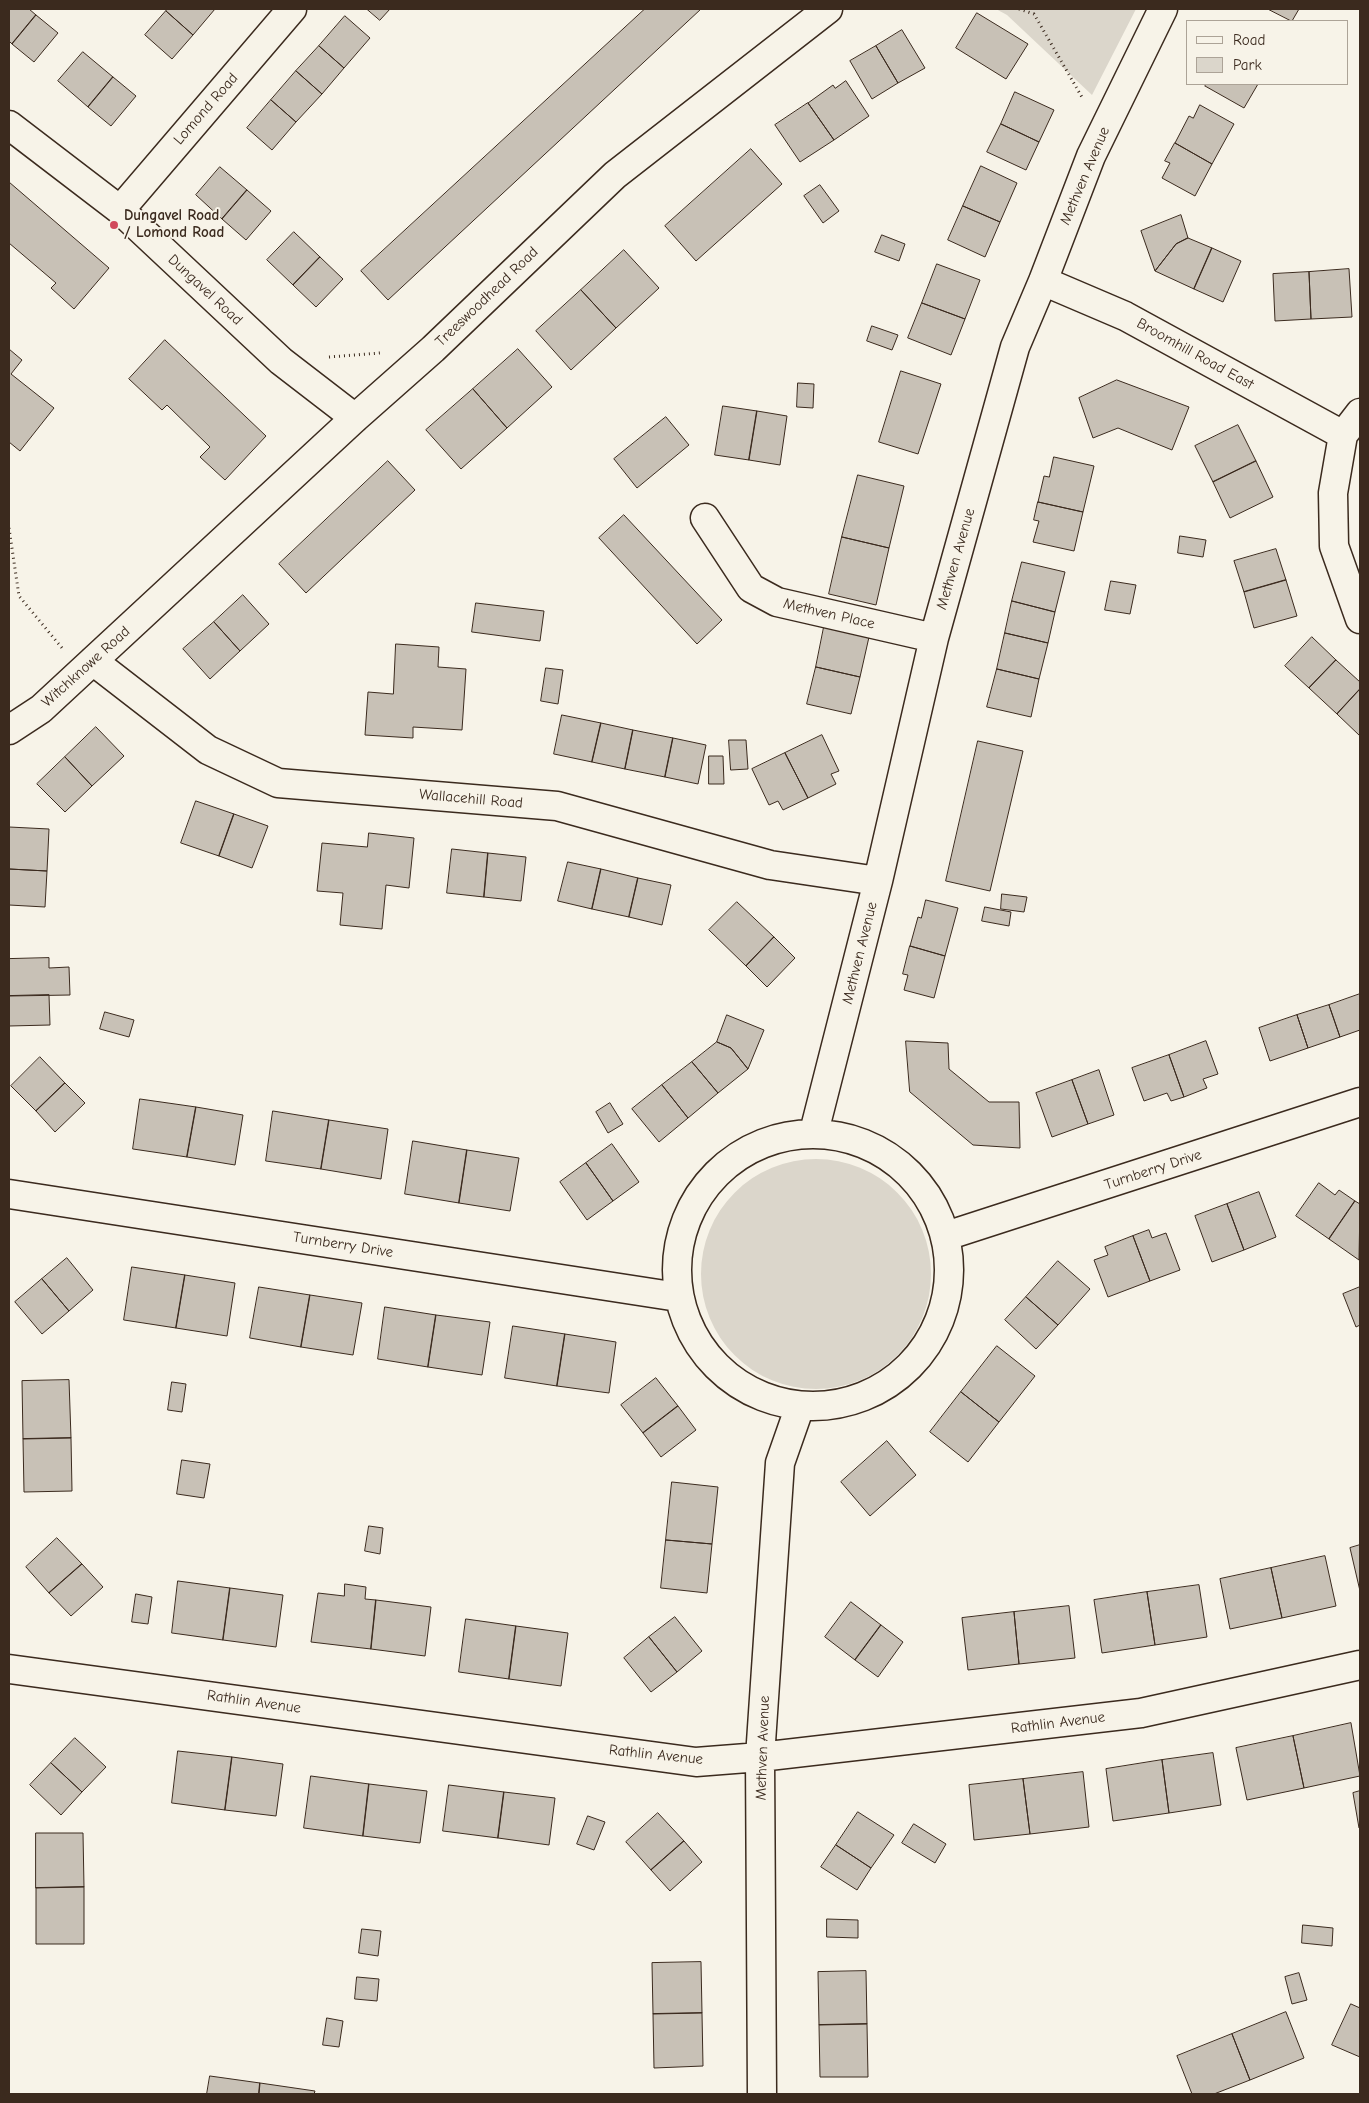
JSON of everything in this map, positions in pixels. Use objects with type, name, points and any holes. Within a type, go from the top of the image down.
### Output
[{"type":"street","name":"Lomond Road","points":[[120,210],[292,9]]},
{"type":"street","name":"Treeswoodhead Road","points":[[159,600],[354,418],[433,349],[615,175],[828,9]]},
{"type":"street","name":"Methven Avenue","points":[[814,1132],[878,881],[934,638],[1015,347],[1043,281],[1091,156],[1163,9]]},
{"type":"street","name":"Dungavel Road","points":[[9,125],[120,210],[281,361],[354,418]]},
{"type":"street","name":"Broomhill Road East","points":[[1043,281],[1125,316],[1343,435]]},
{"type":"street","points":[[1360,413],[1343,435],[1333,493],[1334,546],[1360,619]]},
{"type":"street","name":"Methven Place","points":[[705,518],[750,588],[777,602],[934,638]]},
{"type":"street","name":"Witchknowe Road","points":[[9,730],[41,709],[159,600]]},
{"type":"street","name":"Wallacehill Road","points":[[87,666],[208,750],[278,783],[557,806],[770,865],[878,881]]},
{"type":"street","name":"Turnberry Drive","points":[[946,1236],[1360,1102]]},
{"type":"street","points":[[814,1132],[859,1140],[898,1162],[928,1195],[946,1236],[950,1273],[944,1310],[928,1344],[904,1372],[872,1393],[837,1405],[800,1406],[758,1395],[721,1372],[693,1338],[678,1297],[676,1256],[686,1216],[707,1182],[738,1154],[774,1137],[814,1132]]},
{"type":"street","name":"Turnberry Drive","points":[[9,1194],[678,1297]]},
{"type":"street","name":"Methven Avenue","points":[[762,2094],[760,1757],[780,1463],[800,1406]]},
{"type":"street","name":"Rathlin Avenue","points":[[9,1669],[696,1762],[760,1757],[1141,1713],[1360,1665]]},
{"type":"path","points":[[1019,9],[1034,14],[1082,98],[1084,107]]},
{"type":"path","points":[[328,357],[386,353]]},
{"type":"path","points":[[9,528],[19,596],[87,666]]},
{"type":"green space","points":[[996,9],[1136,9],[1092,95],[1007,15]]},
{"type":"green space","points":[[816,1159],[838,1161],[860,1168],[889,1185],[905,1201],[917,1220],[926,1241],[931,1274],[929,1296],[922,1318],[905,1347],[889,1363],[870,1375],[849,1384],[816,1389],[794,1387],[772,1380],[743,1363],[727,1347],[715,1328],[706,1307],[701,1274],[703,1252],[710,1230],[727,1201],[743,1185],[762,1173],[783,1164]]},
{"type":"building","points":[[9,9],[29,9],[36,15],[12,44],[9,41]]},
{"type":"building","points":[[168,9],[215,9],[193,35],[166,11]]},
{"type":"building","points":[[367,9],[390,9],[380,20]]},
{"type":"building","points":[[645,9],[701,9],[388,300],[361,271]]},
{"type":"building","points":[[1268,9],[1299,9],[1293,20]]},
{"type":"building","points":[[166,11],[193,35],[172,59],[145,35]]},
{"type":"building","points":[[977,13],[1028,44],[1006,79],[956,48]]},
{"type":"building","points":[[36,15],[58,33],[34,62],[12,44]]},
{"type":"building","points":[[345,16],[370,38],[344,68],[319,46]]},
{"type":"building","points":[[902,30],[925,68],[898,83],[876,46]]},
{"type":"building","points":[[319,46],[344,68],[322,94],[296,71]]},
{"type":"building","points":[[876,46],[898,83],[872,99],[850,61]]},
{"type":"building","points":[[83,52],[113,77],[88,107],[58,81]]},
{"type":"building","points":[[296,71],[322,94],[296,122],[271,100]]},
{"type":"building","points":[[113,77],[136,96],[111,126],[88,107]]},
{"type":"building","points":[[846,81],[869,116],[834,140],[808,103],[833,85],[835,88]]},
{"type":"building","points":[[1206,85],[1257,85],[1244,108]]},
{"type":"building","points":[[1015,92],[1054,110],[1039,142],[1001,124]]},
{"type":"building","points":[[271,100],[296,122],[272,150],[247,128]]},
{"type":"building","points":[[808,103],[834,140],[800,162],[775,125]]},
{"type":"building","points":[[1200,105],[1234,124],[1212,164],[1175,143],[1189,116],[1193,118]]},
{"type":"building","points":[[1001,124],[1039,142],[1026,170],[987,152]]},
{"type":"building","points":[[1175,143],[1212,164],[1195,196],[1162,178],[1170,163],[1165,161]]},
{"type":"building","points":[[751,149],[782,184],[696,261],[665,226]]},
{"type":"building","points":[[981,166],[1017,183],[1000,222],[963,206]]},
{"type":"building","points":[[220,167],[247,190],[222,219],[196,195]]},
{"type":"building","points":[[9,182],[109,268],[74,309],[51,288],[56,283],[9,243]]},
{"type":"building","points":[[820,185],[839,211],[823,223],[804,196]]},
{"type":"building","points":[[247,190],[271,211],[246,240],[222,219]]},
{"type":"building","points":[[963,206],[1000,222],[985,257],[948,240]]},
{"type":"building","points":[[1181,215],[1188,238],[1176,244],[1155,271],[1141,231]]},
{"type":"building","points":[[294,232],[320,257],[293,285],[267,260]]},
{"type":"building","points":[[882,235],[905,244],[899,261],[875,252]]},
{"type":"building","points":[[1188,238],[1212,248],[1194,289],[1155,271],[1176,244]]},
{"type":"building","points":[[1212,248],[1241,261],[1223,302],[1194,289]]},
{"type":"building","points":[[624,250],[659,288],[616,328],[581,290]]},
{"type":"building","points":[[320,257],[343,279],[316,307],[293,285]]},
{"type":"building","points":[[937,264],[980,280],[965,319],[922,303]]},
{"type":"building","points":[[1349,269],[1352,317],[1311,319],[1309,272]]},
{"type":"building","points":[[1309,272],[1311,319],[1275,321],[1273,274]]},
{"type":"building","points":[[581,290],[616,328],[571,370],[536,331]]},
{"type":"building","points":[[922,303],[965,319],[951,355],[908,338]]},
{"type":"building","points":[[872,326],[898,335],[892,350],[867,341]]},
{"type":"building","points":[[165,340],[266,436],[225,480],[200,457],[210,447],[167,405],[162,410],[129,379]]},
{"type":"building","points":[[9,349],[22,360],[11,374],[54,408],[20,451],[9,442]]},
{"type":"building","points":[[518,349],[552,387],[507,428],[473,389]]},
{"type":"building","points":[[901,371],[941,384],[918,454],[879,442]]},
{"type":"building","points":[[1117,380],[1189,407],[1172,450],[1118,428],[1093,438],[1079,398]]},
{"type":"building","points":[[798,383],[814,384],[813,408],[797,407]]},
{"type":"building","points":[[473,389],[507,428],[461,469],[426,430]]},
{"type":"building","points":[[723,406],[757,411],[749,460],[715,455]]},
{"type":"building","points":[[757,411],[787,416],[780,465],[749,460]]},
{"type":"building","points":[[666,417],[689,445],[637,488],[614,459]]},
{"type":"building","points":[[1238,425],[1256,461],[1213,482],[1195,446]]},
{"type":"building","points":[[1054,457],[1094,466],[1083,512],[1038,502],[1044,476],[1049,477]]},
{"type":"building","points":[[388,461],[415,490],[306,593],[279,564]]},
{"type":"building","points":[[1256,461],[1273,497],[1230,518],[1213,482]]},
{"type":"building","points":[[858,475],[904,486],[889,548],[842,537]]},
{"type":"building","points":[[1038,502],[1083,512],[1074,551],[1033,542],[1039,521],[1034,520]]},
{"type":"building","points":[[624,515],[722,620],[697,644],[599,538]]},
{"type":"building","points":[[1180,536],[1206,540],[1203,557],[1178,553]]},
{"type":"building","points":[[842,537],[889,548],[876,605],[829,594]]},
{"type":"building","points":[[1276,549],[1286,580],[1244,592],[1234,561]]},
{"type":"building","points":[[1022,562],[1065,572],[1055,612],[1012,601]]},
{"type":"building","points":[[1286,580],[1297,616],[1254,628],[1244,592]]},
{"type":"building","points":[[1111,581],[1136,585],[1130,614],[1105,610]]},
{"type":"building","points":[[243,595],[269,624],[240,651],[214,622]]},
{"type":"building","points":[[1012,601],[1055,612],[1048,643],[1005,633]]},
{"type":"building","points":[[476,603],[544,611],[540,641],[472,632]]},
{"type":"building","points":[[214,622],[240,651],[210,679],[183,649]]},
{"type":"building","points":[[824,627],[869,637],[860,677],[816,667]]},
{"type":"building","points":[[1005,633],[1048,643],[1039,679],[997,669]]},
{"type":"building","points":[[1312,637],[1336,660],[1309,688],[1285,666]]},
{"type":"building","points":[[396,644],[439,647],[438,667],[466,669],[462,730],[413,727],[413,738],[365,735],[368,692],[393,694]]},
{"type":"building","points":[[1336,660],[1360,682],[1360,689],[1337,714],[1309,688]]},
{"type":"building","points":[[816,667],[860,677],[851,714],[807,704]]},
{"type":"building","points":[[546,668],[563,670],[558,704],[541,701]]},
{"type":"building","points":[[997,669],[1039,679],[1031,717],[987,707]]},
{"type":"building","points":[[1360,689],[1360,736],[1337,714]]},
{"type":"building","points":[[562,715],[601,723],[592,762],[554,754]]},
{"type":"building","points":[[601,723],[633,730],[625,769],[592,762]]},
{"type":"building","points":[[96,727],[124,756],[92,786],[65,757]]},
{"type":"building","points":[[633,730],[673,738],[665,777],[625,769]]},
{"type":"building","points":[[822,735],[839,771],[831,774],[836,784],[808,798],[785,753]]},
{"type":"building","points":[[673,738],[706,745],[698,784],[665,777]]},
{"type":"building","points":[[729,740],[746,740],[748,769],[731,770]]},
{"type":"building","points":[[978,741],[1023,751],[990,891],[946,881]]},
{"type":"building","points":[[785,753],[808,798],[783,810],[778,801],[769,805],[752,769]]},
{"type":"building","points":[[709,756],[723,756],[724,784],[709,784]]},
{"type":"building","points":[[65,757],[92,786],[65,812],[37,784]]},
{"type":"building","points":[[196,801],[234,814],[219,856],[181,843]]},
{"type":"building","points":[[234,814],[268,826],[252,868],[219,856]]},
{"type":"building","points":[[9,827],[49,829],[47,871],[9,869]]},
{"type":"building","points":[[369,833],[414,838],[409,888],[386,885],[382,929],[340,925],[343,893],[317,891],[322,843],[367,847]]},
{"type":"building","points":[[452,849],[488,853],[484,897],[447,893]]},
{"type":"building","points":[[488,853],[526,857],[521,901],[484,897]]},
{"type":"building","points":[[568,862],[601,869],[592,909],[558,901]]},
{"type":"building","points":[[9,869],[47,871],[45,907],[9,905]]},
{"type":"building","points":[[601,869],[638,878],[629,917],[592,909]]},
{"type":"building","points":[[638,878],[671,885],[662,925],[629,917]]},
{"type":"building","points":[[1002,894],[1027,897],[1024,912],[1001,909]]},
{"type":"building","points":[[926,900],[958,908],[945,956],[910,946],[918,917],[921,918]]},
{"type":"building","points":[[737,902],[774,937],[746,966],[709,930]]},
{"type":"building","points":[[985,907],[1011,912],[1009,926],[982,921]]},
{"type":"building","points":[[774,937],[795,958],[767,987],[746,966]]},
{"type":"building","points":[[910,946],[945,956],[934,998],[904,990],[908,975],[903,974]]},
{"type":"building","points":[[49,958],[49,968],[69,967],[70,995],[9,996],[9,959]]},
{"type":"building","points":[[1360,994],[1360,1030],[1340,1037],[1329,1005]]},
{"type":"building","points":[[49,995],[50,1025],[9,1026],[9,996]]},
{"type":"building","points":[[1329,1005],[1340,1037],[1308,1048],[1297,1015]]},
{"type":"building","points":[[105,1012],[134,1020],[129,1037],[100,1029]]},
{"type":"building","points":[[727,1015],[764,1030],[748,1069],[731,1048],[717,1042]]},
{"type":"building","points":[[1297,1015],[1308,1048],[1270,1061],[1259,1028]]},
{"type":"building","points":[[906,1041],[948,1043],[949,1069],[989,1102],[1019,1102],[1020,1148],[973,1145],[910,1092]]},
{"type":"building","points":[[1206,1041],[1218,1074],[1203,1079],[1207,1088],[1184,1097],[1169,1055]]},
{"type":"building","points":[[717,1042],[731,1048],[748,1069],[718,1093],[692,1062]]},
{"type":"building","points":[[1169,1055],[1184,1097],[1171,1101],[1167,1093],[1144,1101],[1132,1068]]},
{"type":"building","points":[[40,1057],[65,1083],[36,1111],[11,1086]]},
{"type":"building","points":[[692,1062],[718,1093],[688,1118],[662,1085]]},
{"type":"building","points":[[1099,1070],[1114,1115],[1088,1124],[1072,1080]]},
{"type":"building","points":[[1072,1080],[1088,1124],[1052,1137],[1036,1093]]},
{"type":"building","points":[[65,1083],[85,1103],[55,1132],[36,1111]]},
{"type":"building","points":[[662,1085],[688,1118],[659,1142],[632,1109]]},
{"type":"building","points":[[140,1099],[196,1107],[187,1157],[133,1149]]},
{"type":"building","points":[[610,1103],[623,1124],[608,1133],[596,1112]]},
{"type":"building","points":[[196,1107],[243,1115],[235,1165],[187,1157]]},
{"type":"building","points":[[273,1111],[329,1120],[321,1169],[266,1161]]},
{"type":"building","points":[[329,1120],[388,1129],[381,1179],[321,1169]]},
{"type":"building","points":[[413,1141],[467,1150],[459,1203],[405,1194]]},
{"type":"building","points":[[612,1144],[639,1182],[613,1201],[586,1163]]},
{"type":"building","points":[[467,1150],[519,1158],[510,1211],[459,1203]]},
{"type":"building","points":[[586,1163],[613,1201],[587,1220],[560,1182]]},
{"type":"building","points":[[1319,1183],[1335,1195],[1339,1190],[1355,1201],[1329,1239],[1296,1216]]},
{"type":"building","points":[[1259,1192],[1276,1237],[1244,1250],[1227,1204]]},
{"type":"building","points":[[1355,1201],[1360,1204],[1359,1260],[1329,1239]]},
{"type":"building","points":[[1227,1204],[1244,1250],[1212,1262],[1195,1216]]},
{"type":"building","points":[[1149,1230],[1152,1238],[1166,1233],[1180,1270],[1150,1281],[1133,1236]]},
{"type":"building","points":[[1133,1236],[1150,1281],[1108,1297],[1094,1260],[1108,1255],[1105,1247]]},
{"type":"building","points":[[67,1258],[93,1290],[69,1311],[42,1279]]},
{"type":"building","points":[[1058,1261],[1090,1289],[1058,1325],[1026,1297]]},
{"type":"building","points":[[132,1267],[185,1275],[176,1328],[124,1320]]},
{"type":"building","points":[[185,1275],[235,1283],[227,1336],[176,1328]]},
{"type":"building","points":[[42,1279],[69,1311],[42,1334],[15,1302]]},
{"type":"building","points":[[259,1287],[310,1295],[301,1347],[250,1338]]},
{"type":"building","points":[[1360,1287],[1360,1325],[1356,1327],[1343,1294]]},
{"type":"building","points":[[310,1295],[362,1303],[353,1355],[301,1347]]},
{"type":"building","points":[[1026,1297],[1058,1325],[1036,1349],[1005,1320]]},
{"type":"building","points":[[385,1307],[436,1315],[428,1367],[378,1359]]},
{"type":"building","points":[[436,1315],[490,1322],[482,1375],[428,1367]]},
{"type":"building","points":[[513,1326],[565,1334],[557,1386],[505,1378]]},
{"type":"building","points":[[565,1334],[616,1342],[609,1393],[557,1386]]},
{"type":"building","points":[[997,1346],[1035,1376],[999,1422],[961,1392]]},
{"type":"building","points":[[656,1378],[678,1406],[643,1433],[621,1405]]},
{"type":"building","points":[[69,1380],[71,1438],[23,1439],[22,1381]]},
{"type":"building","points":[[172,1382],[186,1384],[182,1412],[168,1410]]},
{"type":"building","points":[[961,1392],[999,1422],[968,1462],[930,1432]]},
{"type":"building","points":[[678,1406],[696,1430],[661,1457],[643,1433]]},
{"type":"building","points":[[71,1438],[72,1491],[24,1492],[23,1439]]},
{"type":"building","points":[[887,1441],[916,1475],[870,1516],[841,1482]]},
{"type":"building","points":[[182,1460],[210,1464],[204,1498],[177,1494]]},
{"type":"building","points":[[672,1482],[718,1487],[712,1544],[666,1540]]},
{"type":"building","points":[[369,1526],[383,1528],[380,1554],[365,1551]]},
{"type":"building","points":[[57,1538],[82,1564],[49,1593],[26,1567]]},
{"type":"building","points":[[666,1540],[712,1544],[707,1593],[661,1588]]},
{"type":"building","points":[[1360,1545],[1360,1591],[1350,1548]]},
{"type":"building","points":[[1325,1556],[1336,1606],[1282,1618],[1271,1568]]},
{"type":"building","points":[[82,1564],[103,1587],[71,1616],[49,1593]]},
{"type":"building","points":[[1271,1568],[1282,1618],[1230,1629],[1220,1579]]},
{"type":"building","points":[[178,1581],[230,1588],[223,1640],[172,1633]]},
{"type":"building","points":[[345,1584],[366,1587],[365,1599],[376,1600],[371,1649],[311,1642],[318,1593],[344,1596]]},
{"type":"building","points":[[1199,1585],[1207,1637],[1155,1645],[1147,1592]]},
{"type":"building","points":[[230,1588],[283,1595],[276,1647],[223,1640]]},
{"type":"building","points":[[1147,1592],[1155,1645],[1102,1653],[1094,1600]]},
{"type":"building","points":[[136,1594],[152,1597],[148,1624],[132,1622]]},
{"type":"building","points":[[376,1600],[431,1607],[425,1656],[371,1649]]},
{"type":"building","points":[[851,1602],[881,1625],[855,1660],[825,1637]]},
{"type":"building","points":[[1069,1606],[1075,1658],[1019,1664],[1014,1612]]},
{"type":"building","points":[[1014,1612],[1019,1664],[968,1670],[962,1618]]},
{"type":"building","points":[[675,1617],[702,1651],[677,1672],[649,1637]]},
{"type":"building","points":[[466,1619],[516,1626],[509,1679],[459,1672]]},
{"type":"building","points":[[881,1625],[903,1642],[878,1677],[855,1660]]},
{"type":"building","points":[[516,1626],[568,1633],[561,1686],[509,1679]]},
{"type":"building","points":[[649,1637],[677,1672],[651,1692],[624,1658]]},
{"type":"building","points":[[1351,1723],[1360,1776],[1304,1788],[1293,1736]]},
{"type":"building","points":[[1293,1736],[1304,1788],[1247,1800],[1236,1748]]},
{"type":"building","points":[[75,1738],[106,1767],[82,1792],[51,1763]]},
{"type":"building","points":[[178,1751],[232,1757],[225,1810],[172,1803]]},
{"type":"building","points":[[1213,1753],[1221,1805],[1169,1813],[1162,1760]]},
{"type":"building","points":[[232,1757],[283,1764],[276,1816],[225,1810]]},
{"type":"building","points":[[1162,1760],[1169,1813],[1113,1821],[1106,1769]]},
{"type":"building","points":[[51,1763],[82,1792],[61,1815],[30,1785]]},
{"type":"building","points":[[1083,1772],[1089,1827],[1030,1834],[1023,1779]]},
{"type":"building","points":[[311,1776],[369,1784],[363,1836],[304,1828]]},
{"type":"building","points":[[1023,1779],[1030,1834],[974,1840],[969,1785]]},
{"type":"building","points":[[369,1784],[427,1791],[420,1843],[363,1836]]},
{"type":"building","points":[[449,1785],[504,1792],[498,1838],[443,1831]]},
{"type":"building","points":[[1360,1791],[1360,1828],[1359,1828],[1353,1793]]},
{"type":"building","points":[[504,1792],[555,1798],[549,1845],[498,1838]]},
{"type":"building","points":[[858,1812],[894,1835],[871,1868],[836,1845]]},
{"type":"building","points":[[658,1813],[684,1841],[651,1870],[626,1842]]},
{"type":"building","points":[[588,1816],[605,1822],[594,1850],[577,1844]]},
{"type":"building","points":[[914,1824],[946,1844],[935,1863],[902,1843]]},
{"type":"building","points":[[36,1833],[83,1833],[84,1887],[36,1888]]},
{"type":"building","points":[[684,1841],[702,1862],[670,1891],[651,1870]]},
{"type":"building","points":[[836,1845],[871,1868],[857,1890],[821,1867]]},
{"type":"building","points":[[84,1887],[84,1944],[36,1944],[36,1888]]},
{"type":"building","points":[[827,1919],[858,1920],[858,1938],[827,1937]]},
{"type":"building","points":[[1303,1925],[1333,1928],[1332,1946],[1302,1943]]},
{"type":"building","points":[[362,1929],[381,1931],[378,1956],[359,1953]]},
{"type":"building","points":[[701,1962],[702,2013],[653,2014],[652,1963]]},
{"type":"building","points":[[866,1971],[867,2024],[819,2025],[818,1972]]},
{"type":"building","points":[[1299,1973],[1307,2000],[1292,2004],[1285,1977]]},
{"type":"building","points":[[357,1977],[379,1979],[377,2001],[355,1999]]},
{"type":"building","points":[[1351,2004],[1360,2008],[1360,2057],[1332,2045]]},
{"type":"building","points":[[1286,2012],[1304,2058],[1250,2080],[1232,2034]]},
{"type":"building","points":[[702,2013],[703,2066],[654,2068],[653,2014]]},
{"type":"building","points":[[327,2018],[343,2021],[339,2047],[323,2045]]},
{"type":"building","points":[[867,2024],[868,2077],[820,2077],[819,2025]]},
{"type":"building","points":[[1232,2034],[1250,2080],[1214,2094],[1192,2094],[1177,2056]]},
{"type":"building","points":[[210,2076],[260,2083],[259,2094],[207,2094]]},
{"type":"building","points":[[260,2083],[315,2091],[314,2094],[259,2094]]},
{"type":"place","name":"Dungavel Road / Lomond Road","points":[[114,225]]}]
